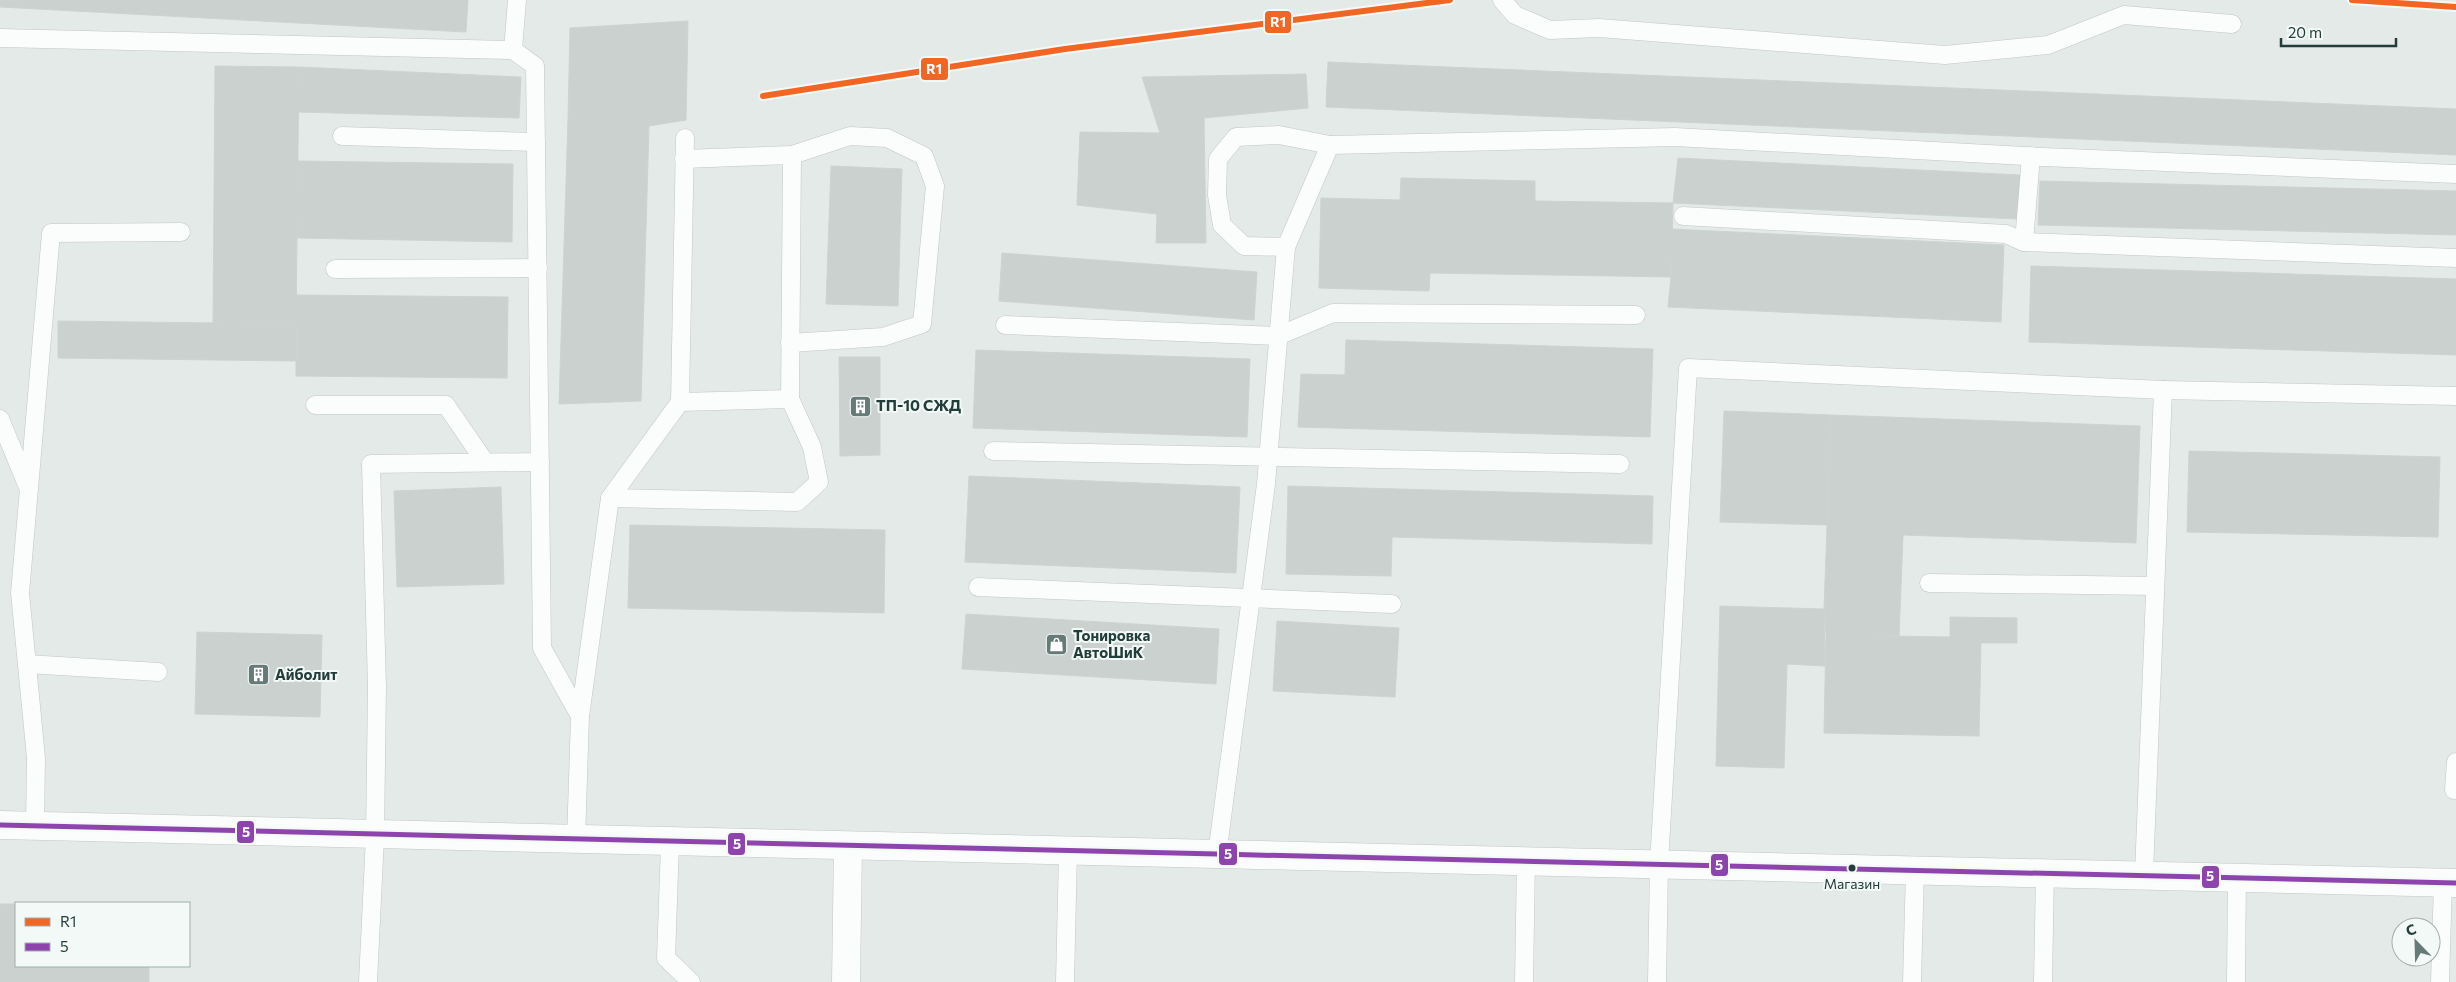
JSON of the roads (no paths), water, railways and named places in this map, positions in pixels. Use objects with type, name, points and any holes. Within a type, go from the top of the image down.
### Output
[{"type":"main road","points":[[0,825],[670,844],[1526,860],[2237,876],[2449,883]]},
{"type":"main road","points":[[846,982],[848,847]]},
{"type":"lane","points":[[513,50],[517,0]]},
{"type":"lane","points":[[1502,0],[1515,15],[1550,30],[1599,28],[1945,55],[2048,45],[2124,15],[2232,24]]},
{"type":"lane","points":[[0,38],[513,50],[535,66],[542,648],[580,716]]},
{"type":"lane","points":[[342,136],[536,142]]},
{"type":"lane","points":[[684,159],[792,155],[850,136],[887,138],[924,156],[935,186],[922,324],[883,337],[790,343]]},
{"type":"lane","points":[[1286,247],[1244,246],[1222,225],[1217,195],[1218,159],[1236,137],[1279,136],[1330,144],[1674,137],[2031,156],[2456,174]]},
{"type":"lane","points":[[576,841],[580,716],[610,498],[680,402],[685,138]]},
{"type":"lane","points":[[1217,855],[1268,457],[1286,247],[1330,144]]},
{"type":"lane","points":[[610,498],[797,502],[819,482],[812,447],[790,399],[792,155]]},
{"type":"lane","points":[[2024,242],[2031,156]]},
{"type":"lane","points":[[1682,216],[2006,234],[2024,242],[2456,258]]},
{"type":"lane","points":[[35,826],[36,758],[20,593],[51,234],[181,232]]},
{"type":"lane","points":[[335,269],[538,268]]},
{"type":"lane","points":[[1005,325],[1278,336],[1333,313],[1636,315]]},
{"type":"lane","points":[[1657,982],[1659,864],[1688,368],[2163,390],[2456,396]]},
{"type":"lane","points":[[2144,874],[2163,390]]},
{"type":"lane","points":[[680,402],[790,399]]},
{"type":"lane","points":[[315,405],[446,405],[485,462]]},
{"type":"lane","points":[[0,419],[29,490]]},
{"type":"lane","points":[[993,451],[1620,464]]},
{"type":"lane","points":[[368,982],[375,837],[377,688],[371,464],[540,462]]},
{"type":"lane","points":[[1929,583],[2155,586]]},
{"type":"lane","points":[[978,587],[1392,604]]},
{"type":"lane","points":[[27,664],[158,672]]},
{"type":"lane","points":[[2456,762],[2454,790],[2456,790]]},
{"type":"lane","points":[[670,844],[666,958],[690,982]]},
{"type":"lane","points":[[1065,982],[1068,852]]},
{"type":"lane","points":[[1524,982],[1526,860]]},
{"type":"lane","points":[[1912,982],[1915,869]]},
{"type":"lane","points":[[2043,982],[2045,872]]},
{"type":"lane","points":[[2236,982],[2237,876]]},
{"type":"lane","points":[[2440,982],[2449,883]]},
{"type":"place","name":"ТП-10 СЖД","points":[[860,406]]},
{"type":"place","name":"Тонировка АвтоШиК","points":[[1057,645]]},
{"type":"place","name":"Айболит","points":[[259,675]]},
{"type":"place","name":"Магазин","points":[[1852,868]]}]
